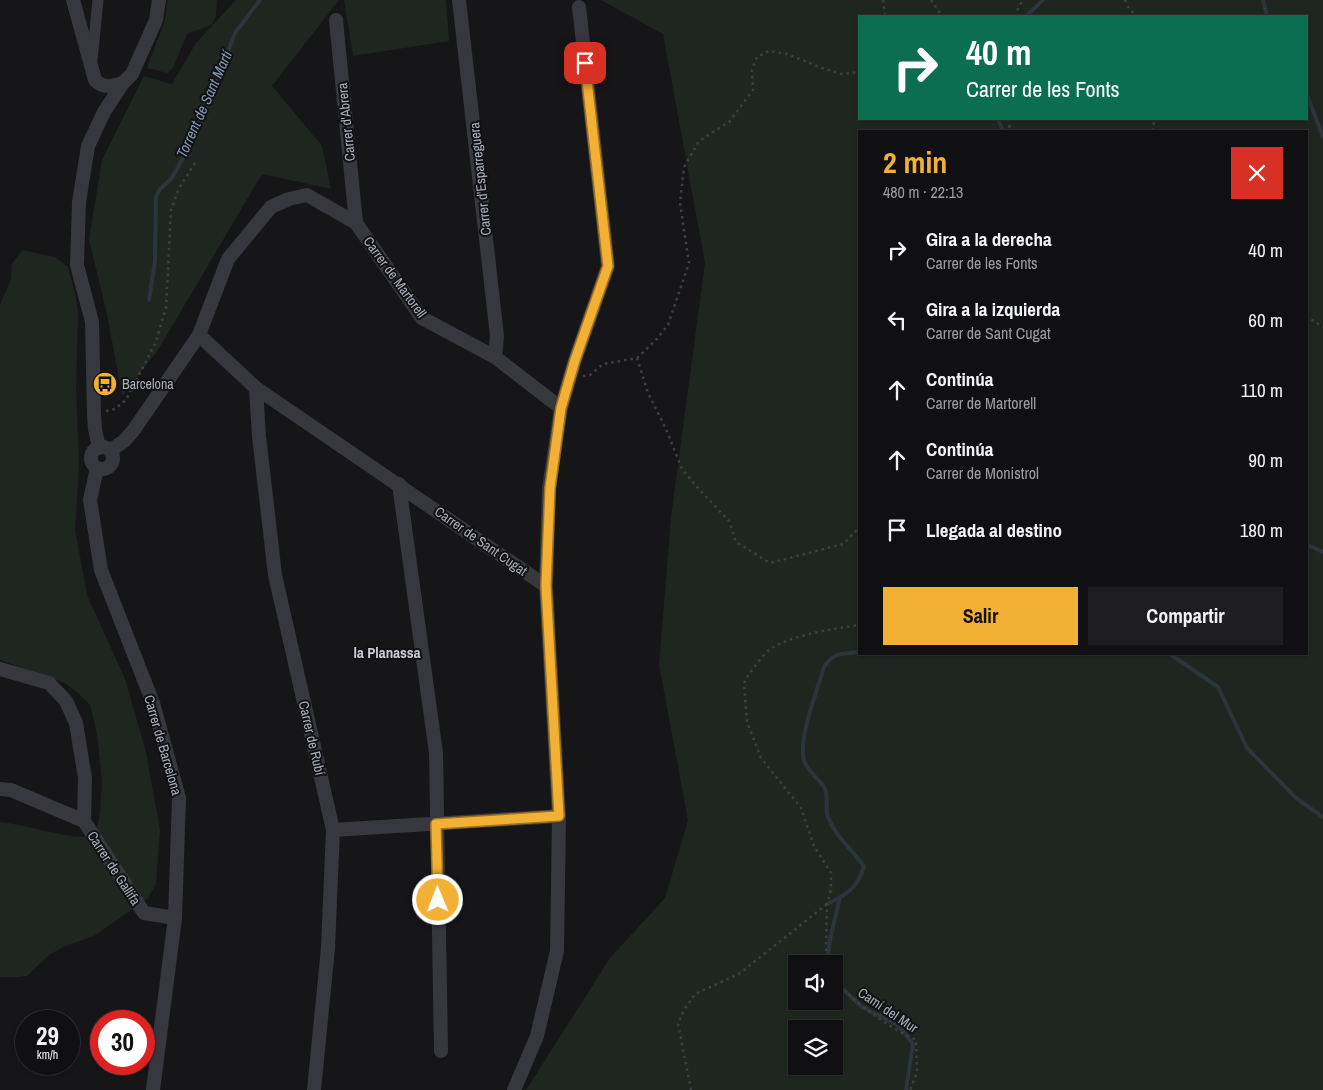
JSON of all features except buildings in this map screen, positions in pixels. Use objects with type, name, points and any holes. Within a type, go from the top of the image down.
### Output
[{"type":"street","points":[[73,0],[95,80],[99,84],[104,112]]},
{"type":"street","points":[[91,67],[98,0]]},
{"type":"street","points":[[159,0],[156,20],[139,60],[132,74],[123,83],[104,112],[88,146],[79,202],[77,264],[92,322],[95,429],[105,450],[124,441],[134,431],[199,335]]},
{"type":"street","name":"Carrer d'Esparreguera","points":[[459,0],[497,336],[496,357]]},
{"type":"street","points":[[514,1090],[537,1036],[557,951],[559,816],[546,586],[550,488],[561,408],[608,266],[579,7]]},
{"type":"street","name":"Carrer d'Abrera","points":[[336,20],[356,223]]},
{"type":"street","points":[[99,84],[110,86],[123,83]]},
{"type":"street","name":"Carrer de Martorell","points":[[199,335],[228,258],[271,207],[289,199],[306,195],[356,223],[422,318],[496,357],[561,408]]},
{"type":"street","name":"Carrer de Sant Cugat","points":[[199,335],[256,388],[546,586]]},
{"type":"street","name":"Carrer de Rubí","points":[[256,388],[259,436],[275,575],[333,830],[328,948],[314,1090]]},
{"type":"street","name":"Carrer de Barcelona","points":[[105,450],[113,459],[111,465],[106,468],[97,468],[90,500],[101,570],[153,703],[179,798],[175,918],[153,1090]]},
{"type":"street","points":[[399,484],[436,753],[441,1051]]},
{"type":"street","points":[[0,669],[49,683],[66,700],[76,723],[84,769],[84,821]]},
{"type":"street","name":"Carrer de Gallifa","points":[[0,789],[11,790],[84,821],[144,913],[175,918]]},
{"type":"street","points":[[333,830],[559,816]]},
{"type":"path","points":[[883,0],[885,15]]},
{"type":"path","points":[[931,0],[941,15]]},
{"type":"path","points":[[1015,15],[1023,0]]},
{"type":"path","points":[[1125,0],[1135,15]]},
{"type":"path","points":[[570,379],[590,375],[603,364],[637,358],[668,325],[689,263],[680,203],[684,166],[699,141],[729,122],[749,97],[753,90],[752,70],[757,57],[769,51],[787,54],[842,74],[858,72]]},
{"type":"path","points":[[94,414],[115,409],[126,400],[156,344],[166,308],[171,210],[180,188],[195,163]]},
{"type":"path","points":[[1308,317],[1323,327]]},
{"type":"path","points":[[637,358],[648,393],[666,429],[682,469],[729,521],[736,542],[770,563],[843,544],[858,529]]},
{"type":"path","points":[[827,955],[827,904],[831,890],[831,873],[814,846],[801,808],[761,758],[747,722],[744,683],[772,648],[804,636],[834,628],[858,625]]},
{"type":"path","points":[[690,1090],[678,1024],[684,1010],[696,994],[739,974],[827,904]]},
{"type":"path","name":"Camí del Mur","points":[[843,990],[891,1028],[916,1040],[917,1072],[910,1090]]},
{"type":"shaded area","points":[[168,0],[217,0],[216,16],[211,25],[187,34],[173,68],[167,73],[147,68],[164,23]]},
{"type":"shaded area","points":[[236,0],[339,0],[272,86],[322,146],[331,189],[262,174],[158,350],[122,396],[108,319],[89,239],[102,160],[144,76],[172,84],[196,43]]},
{"type":"shaded area","points":[[344,0],[446,0],[449,41],[353,56]]},
{"type":"shaded area","points":[[601,0],[1323,0],[1323,1090],[526,1090],[610,958],[665,898],[688,820],[659,665],[671,517],[705,263],[663,34]]},
{"type":"shaded area","points":[[22,250],[55,257],[68,267],[76,297],[78,312],[76,388],[79,465],[75,529],[87,595],[125,679],[146,752],[160,830],[156,884],[147,899],[94,936],[63,947],[49,955],[27,976],[0,977],[0,822],[63,835],[84,837],[97,828],[102,781],[97,734],[90,705],[65,683],[0,660],[0,305],[11,279],[12,264]]},
{"type":"waterway","name":"Torrent de Sant Martí","points":[[149,300],[155,261],[156,197],[160,189],[171,179],[198,129],[235,33],[260,0]]},
{"type":"waterway","points":[[1027,15],[1043,0]]},
{"type":"waterway","points":[[1263,0],[1267,15]]},
{"type":"waterway","points":[[1308,97],[1323,137]]},
{"type":"waterway","points":[[998,120],[1003,130]]},
{"type":"waterway","points":[[1308,545],[1323,552]]},
{"type":"waterway","points":[[827,904],[840,897],[855,885],[864,866],[839,837],[831,824],[827,814],[826,791],[805,763],[803,743],[809,716],[827,662],[835,656],[858,652]]},
{"type":"waterway","points":[[1171,655],[1218,687],[1247,748],[1296,798],[1323,817]]},
{"type":"waterway","points":[[828,955],[840,898]]},
{"type":"waterway","points":[[843,989],[862,1007],[898,1025],[913,1044],[906,1090]]},
{"type":"place","name":"Barcelona","points":[[105,384]]},
{"type":"district","name":"la Planassa","points":[[387,652]]},
{"type":"route","points":[[438,900],[436,824],[559,816],[546,586],[550,488],[561,408],[575,360],[608,266],[585,63]]}]
